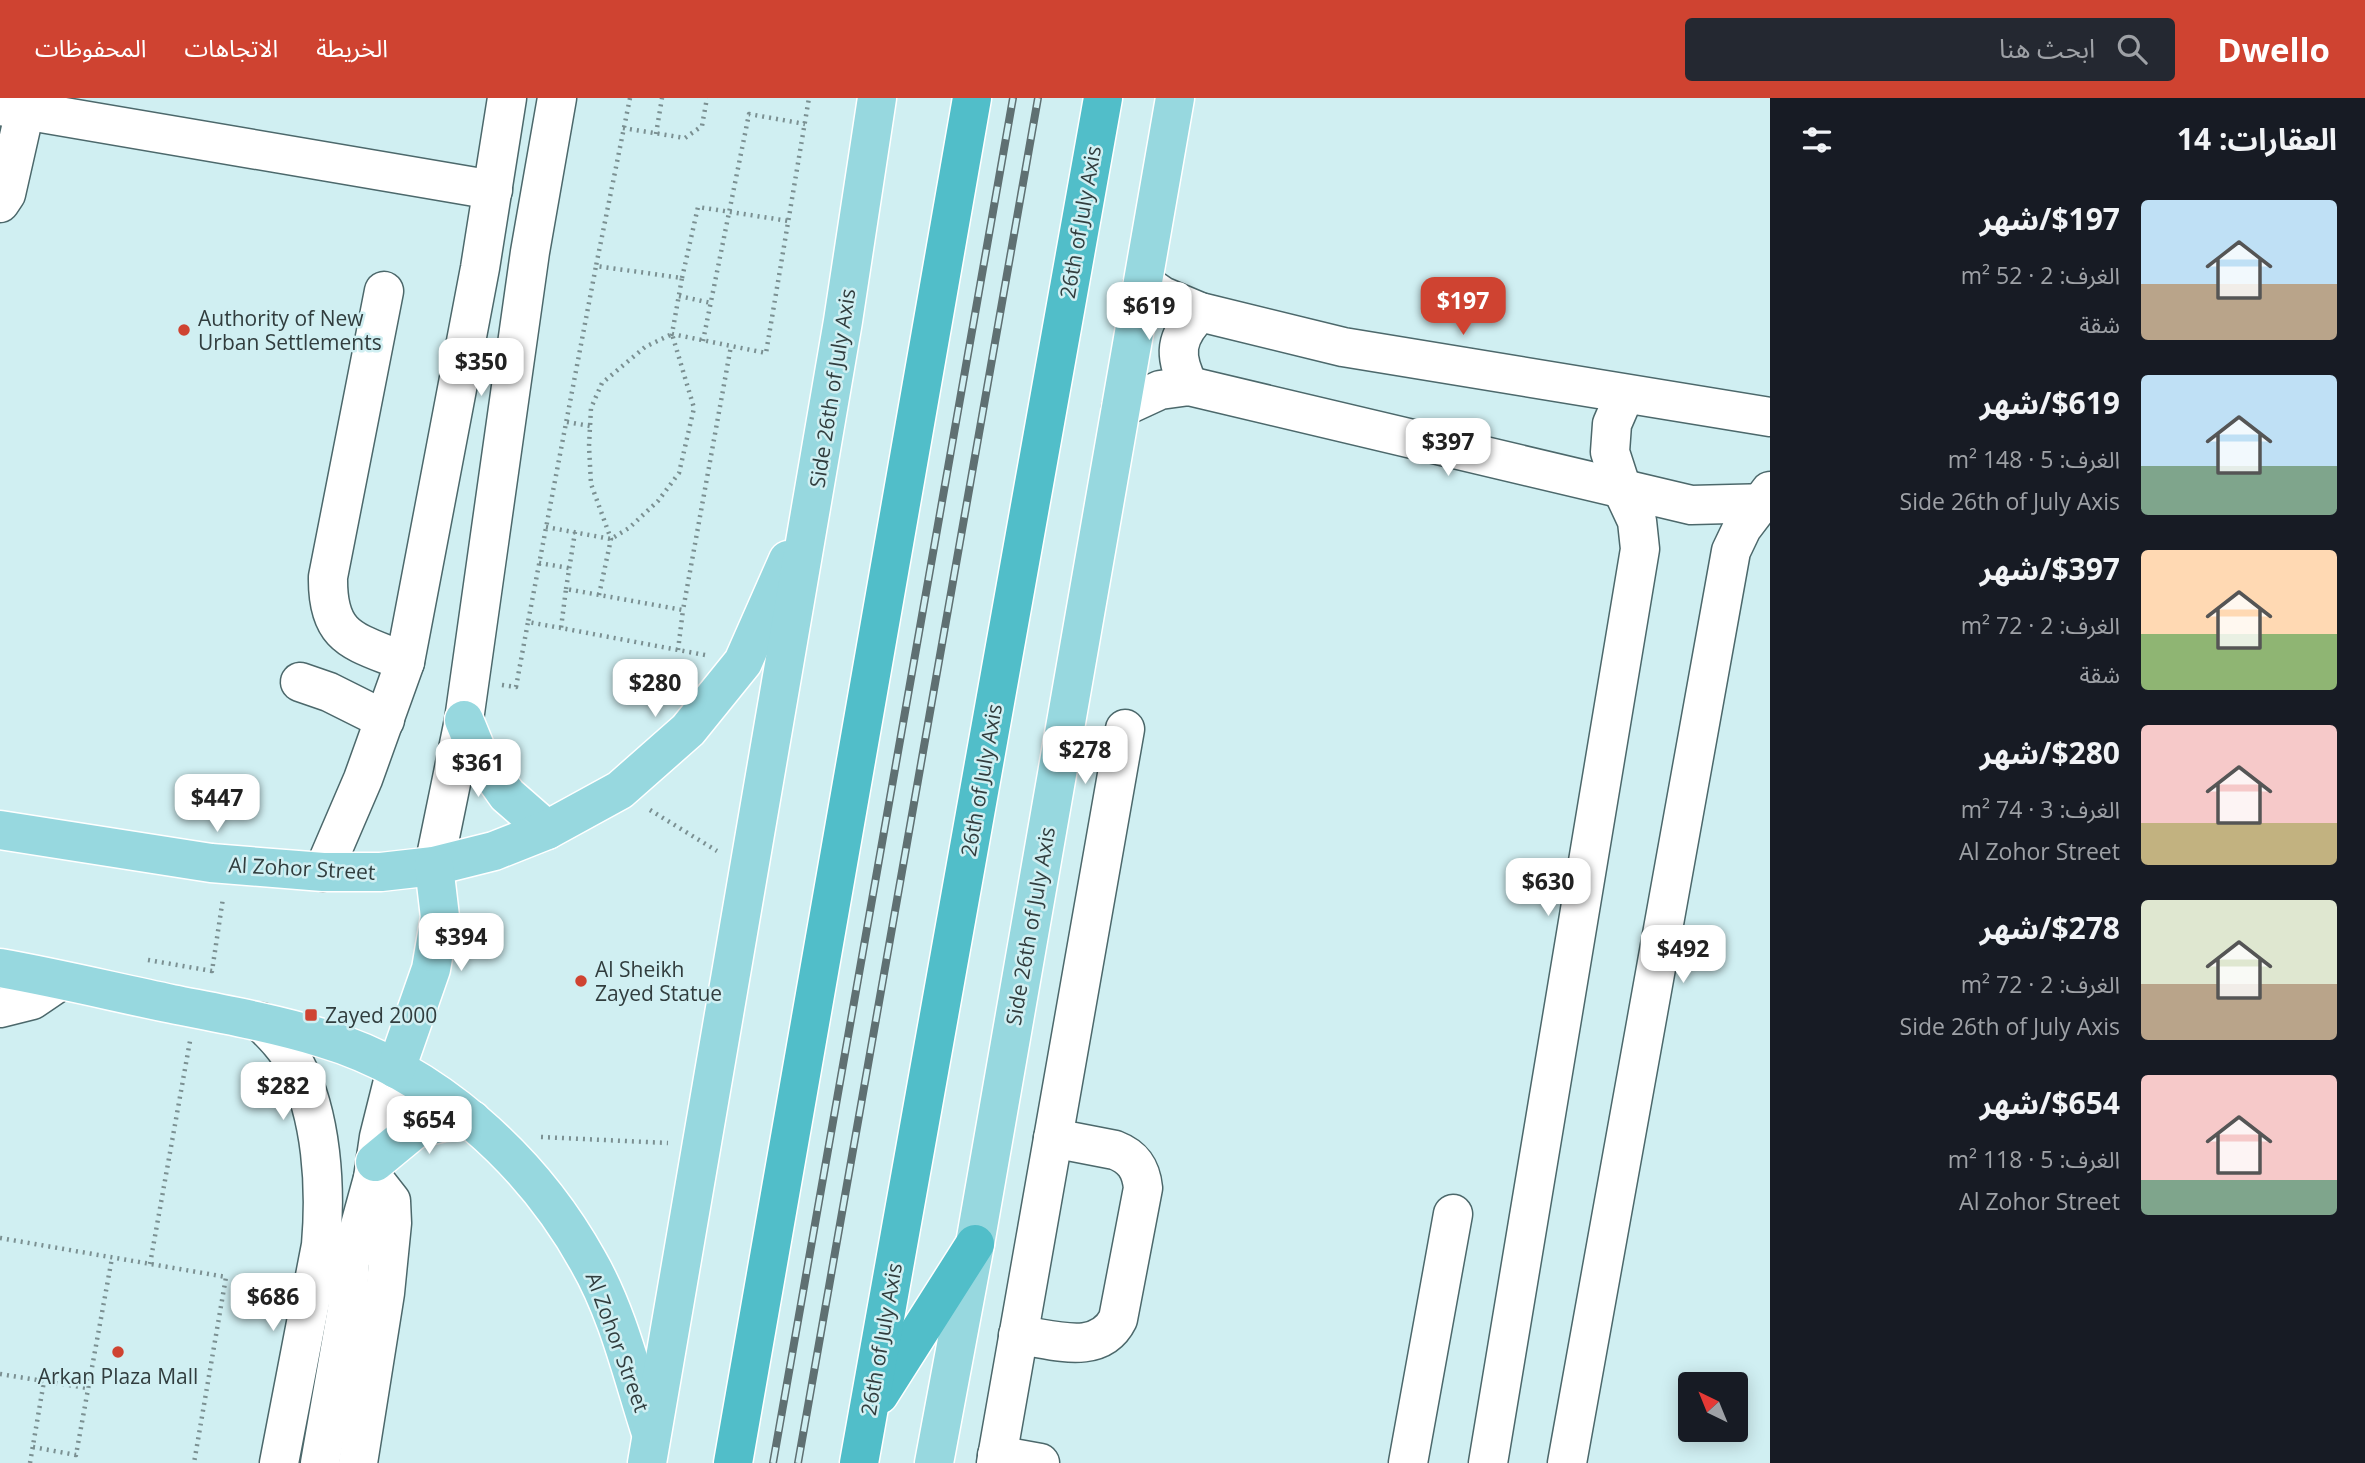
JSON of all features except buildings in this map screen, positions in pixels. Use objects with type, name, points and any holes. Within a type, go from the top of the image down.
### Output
[{"type":"highway","points":[[733,1463],[972,98]]},
{"type":"highway","name":"26th of July Axis","points":[[859,1463],[1102,98]]},
{"type":"highway","points":[[869,1412],[975,1244]]},
{"type":"main road","name":"Side 26th of July Axis","points":[[650,1450],[812,507],[877,98]]},
{"type":"main road","name":"Side 26th of July Axis","points":[[934,1463],[975,1244],[1175,98]]},
{"type":"main road","name":"Al Zohor Street","points":[[0,830],[211,863],[323,872],[381,872],[434,866],[494,851],[547,830],[620,790],[688,730],[743,662],[812,507]]},
{"type":"main road","points":[[464,720],[478,754],[507,795],[547,830]]},
{"type":"main road","points":[[396,1069],[431,969],[440,917],[434,866]]},
{"type":"main road","name":"Al Zohor Street","points":[[0,968],[31,996],[196,1009],[324,1038],[396,1069],[438,1095],[480,1127],[517,1161],[557,1210],[589,1262],[615,1319],[650,1450]]},
{"type":"main road","points":[[374,1170],[415,1129],[444,1122],[480,1127]]},
{"type":"street","points":[[323,872],[363,779],[405,662],[493,190],[507,98]]},
{"type":"street","points":[[434,866],[464,720],[530,252],[557,98]]},
{"type":"street","points":[[0,203],[5,194],[12,108],[93,132],[493,190]]},
{"type":"street","points":[[1143,283],[1162,296],[1200,312],[1343,348],[1770,417]]},
{"type":"street","points":[[384,291],[328,577],[327,600],[333,619],[343,633],[356,642],[405,662]]},
{"type":"street","points":[[1189,386],[1177,355],[1180,338],[1188,324],[1200,312]]},
{"type":"street","points":[[461,364],[513,374]]},
{"type":"street","points":[[1121,408],[1160,390],[1189,386],[1691,505],[1767,499]]},
{"type":"street","points":[[1488,1463],[1640,549],[1636,521],[1609,452],[1612,424],[1625,394]]},
{"type":"street","points":[[1567,1463],[1731,551],[1742,528],[1767,499]]},
{"type":"street","points":[[300,682],[329,692],[385,720]]},
{"type":"street","points":[[1040,1463],[996,1459],[1125,729]]},
{"type":"street","points":[[0,1023],[31,996]]},
{"type":"street","points":[[261,1022],[287,1051],[305,1086],[322,1158],[324,1189],[321,1245],[279,1463]]},
{"type":"street","points":[[320,1463],[346,1309],[350,1262],[396,1069]]},
{"type":"street","points":[[1018,1335],[1082,1343],[1100,1340],[1114,1328],[1143,1188],[1139,1169],[1125,1154],[1053,1138]]},
{"type":"street","points":[[358,1463],[385,1293],[392,1230],[391,1201],[374,1170]]},
{"type":"street","points":[[1408,1463],[1452,1214]]},
{"type":"path","points":[[630,98],[528,622],[743,662]]},
{"type":"path","points":[[656,134],[662,98]]},
{"type":"path","points":[[623,128],[685,138],[702,126],[706,99],[697,98]]},
{"type":"path","points":[[599,596],[611,538],[591,484],[591,408],[603,383],[645,347],[672,334],[766,353],[809,98]]},
{"type":"path","points":[[703,341],[749,114],[804,124]]},
{"type":"path","points":[[547,527],[611,538],[629,528],[658,501],[679,473],[694,408],[672,334],[698,207],[789,221]]},
{"type":"path","points":[[596,266],[682,278]]},
{"type":"path","points":[[679,296],[710,303]]},
{"type":"path","points":[[678,650],[731,346]]},
{"type":"path","points":[[567,422],[590,426]]},
{"type":"path","points":[[561,628],[575,532]]},
{"type":"path","points":[[539,563],[569,568]]},
{"type":"path","points":[[566,590],[683,610]]},
{"type":"path","points":[[620,790],[749,872]]},
{"type":"path","points":[[146,960],[212,971],[223,896]]},
{"type":"path","points":[[150,1264],[196,1009]]},
{"type":"path","points":[[480,1127],[702,1145]]},
{"type":"path","points":[[0,1238],[226,1278],[194,1463]]},
{"type":"path","points":[[33,1447],[75,1455],[112,1258]]},
{"type":"path","points":[[0,1374],[88,1388]]},
{"type":"path","points":[[30,1463],[44,1381]]},
{"type":"railway","points":[[773,1463],[1013,98]]},
{"type":"railway","points":[[798,1463],[1038,98]]},
{"type":"place","name":"Authority of New Urban Settlements","points":[[184,330]]},
{"type":"place","name":"Al Sheikh Zayed Statue","points":[[581,981]]},
{"type":"place","name":"Zayed 2000","points":[[311,1015]]},
{"type":"place","name":"Arkan Plaza Mall","points":[[118,1352]]}]
